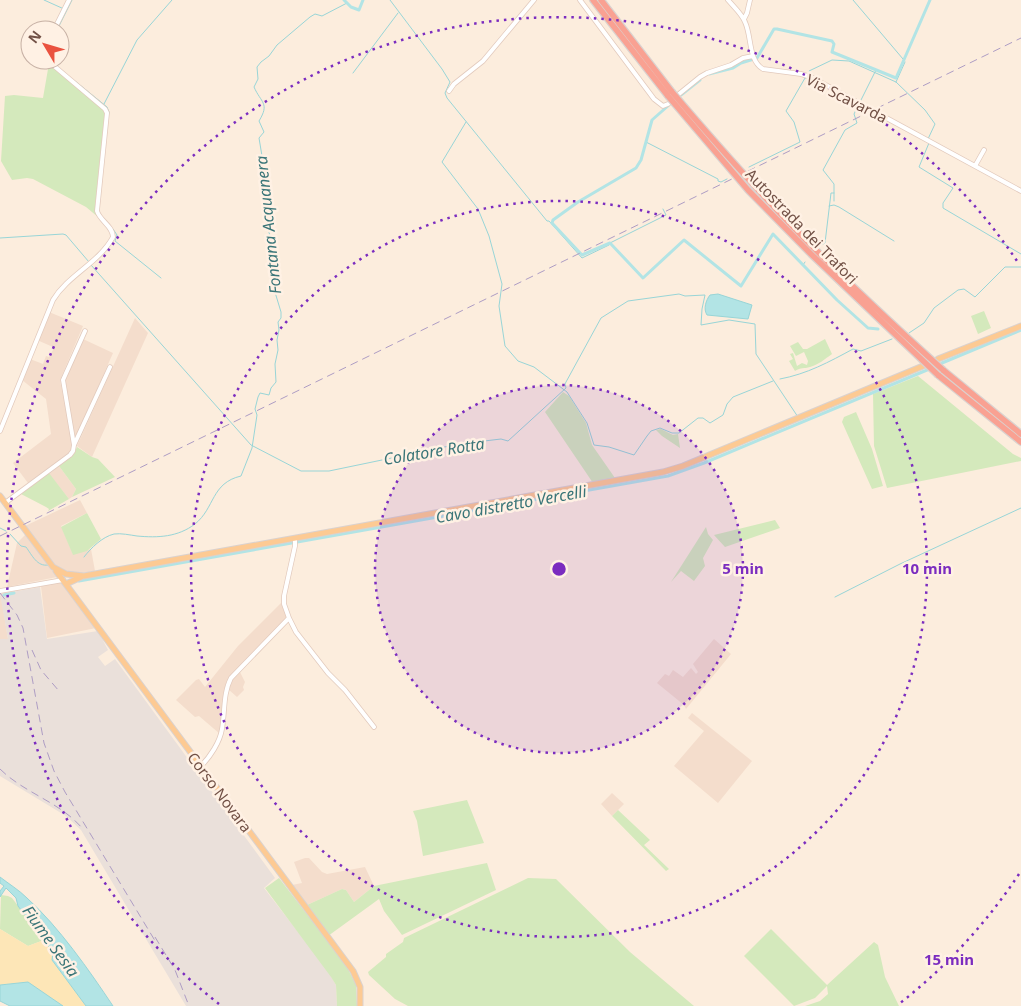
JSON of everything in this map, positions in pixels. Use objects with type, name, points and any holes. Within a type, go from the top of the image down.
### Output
[{"type":"highway","name":"Autostrada dei Trafori","points":[[593,0],[748,190],[811,254],[938,375],[1021,442]]},
{"type":"highway","name":"Autostrada dei Trafori","points":[[601,0],[670,94],[816,250],[943,370],[1021,434]]},
{"type":"main road","points":[[938,360],[1021,326]]},
{"type":"main road","points":[[65,582],[76,577],[672,470],[923,366]]},
{"type":"main road","name":"Corso Novara","points":[[0,496],[353,971],[360,987],[360,1006]]},
{"type":"main road","points":[[54,567],[61,572],[76,577]]},
{"type":"main road","points":[[75,596],[74,584],[76,577]]},
{"type":"street","points":[[59,20],[69,0]]},
{"type":"street","points":[[449,91],[454,84],[483,61],[534,0]]},
{"type":"street","points":[[580,0],[654,99],[663,106],[668,104]]},
{"type":"street","name":"Via Scavarda","points":[[728,0],[744,19],[755,62],[763,69],[810,77],[1021,192]]},
{"type":"street","points":[[744,19],[750,0]]},
{"type":"street","points":[[680,94],[700,76],[731,65],[743,58],[753,56]]},
{"type":"street","points":[[0,431],[53,300],[65,284],[102,253],[113,237],[111,229],[99,217],[96,208],[107,113],[103,106],[59,70]]},
{"type":"street","points":[[975,166],[984,150]]},
{"type":"street","points":[[6,503],[74,450],[63,380],[85,331]]},
{"type":"street","points":[[74,445],[110,367]]},
{"type":"street","points":[[295,539],[284,596],[284,604],[289,618],[296,632],[374,727]]},
{"type":"street","points":[[0,591],[65,582]]},
{"type":"street","points":[[201,766],[216,745],[222,731],[227,688],[231,678],[289,618]]},
{"type":"shaded area","points":[[49,312],[83,326],[60,380],[73,445],[71,452],[28,483],[13,463],[51,434],[46,399],[22,380],[30,359],[43,364],[46,356],[49,357],[53,350],[53,347],[37,340]]},
{"type":"shaded area","points":[[135,318],[148,333],[92,457],[77,446]]},
{"type":"shaded area","points":[[83,339],[113,353],[77,435],[75,435],[64,381]]},
{"type":"shaded area","points":[[59,466],[76,489],[69,499],[49,474]]},
{"type":"shaded area","points":[[80,500],[87,513],[61,526],[73,554],[91,549],[95,571],[76,574],[58,569],[25,526]]},
{"type":"shaded area","points":[[26,534],[57,577],[7,587],[17,543]]},
{"type":"shaded area","points":[[61,582],[96,628],[47,638],[41,586]]},
{"type":"shaded area","points":[[40,587],[47,639],[98,631],[108,650],[98,657],[105,666],[115,659],[275,878],[264,888],[326,968],[336,985],[337,1006],[186,1006],[81,830],[66,816],[0,776],[0,639],[8,639],[0,594]]},
{"type":"shaded area","points":[[1,596],[8,639],[0,639]]},
{"type":"shaded area","points":[[281,603],[287,617],[280,627],[230,677],[220,734],[199,716],[195,717],[176,700],[196,680],[199,679],[205,687],[238,646]]},
{"type":"shaded area","points":[[714,639],[731,654],[686,709],[684,705],[657,683],[665,674],[669,676],[673,670],[683,677],[691,668],[696,674],[698,672],[693,664]]},
{"type":"shaded area","points":[[239,670],[245,682],[244,690],[237,697],[228,689],[229,682]]},
{"type":"shaded area","points":[[692,713],[752,761],[718,803],[674,766],[704,731],[688,718]]},
{"type":"shaded area","points":[[612,793],[624,804],[612,816],[601,804]]},
{"type":"shaded area","points":[[309,858],[322,872],[327,874],[365,867],[374,886],[354,902],[346,890],[342,889],[307,905],[292,885],[302,883],[294,862]]},
{"type":"green space","points":[[48,70],[57,70],[105,111],[95,208],[98,217],[86,207],[33,179],[12,180],[1,161],[5,96],[43,98]]},
{"type":"green space","points":[[984,311],[991,328],[978,334],[971,316]]},
{"type":"green space","points":[[825,339],[832,354],[816,365],[795,371],[789,361],[793,359],[790,354],[793,353],[797,366],[802,363],[807,365],[808,361],[804,352],[796,356],[790,346],[798,342],[803,349],[807,349]]},
{"type":"green space","points":[[918,376],[1013,454],[1021,458],[1021,461],[887,488],[874,446],[873,394]]},
{"type":"green space","points":[[563,392],[569,396],[586,423],[592,445],[615,478],[593,483],[545,412]]},
{"type":"green space","points":[[856,412],[872,449],[883,486],[872,489],[842,422],[844,417]]},
{"type":"green space","points":[[661,429],[673,435],[678,434],[680,448],[656,430]]},
{"type":"green space","points":[[77,447],[98,459],[115,477],[72,497],[76,489],[59,466],[74,454]]},
{"type":"green space","points":[[49,473],[69,499],[48,511],[49,509],[46,507],[21,494]]},
{"type":"green space","points":[[87,513],[101,539],[87,551],[73,555],[61,527]]},
{"type":"green space","points":[[775,520],[780,528],[725,547],[714,535]]},
{"type":"green space","points":[[706,527],[708,534],[713,540],[703,558],[705,566],[694,581],[681,571],[671,582]]},
{"type":"green space","points":[[467,800],[484,843],[423,856],[417,821],[413,811]]},
{"type":"green space","points":[[618,810],[650,840],[644,845],[669,869],[666,871],[612,816]]},
{"type":"green space","points":[[487,863],[496,890],[402,935],[384,911],[379,899],[328,936],[307,905],[342,889],[346,890],[354,902],[374,886]]},
{"type":"green space","points":[[279,878],[346,965],[356,985],[357,1006],[337,1006],[336,985],[265,888]]},
{"type":"green space","points":[[528,878],[556,879],[630,952],[694,1006],[408,1006],[395,999],[369,975],[368,972],[386,957],[386,954],[403,942],[404,938]]},
{"type":"green space","points":[[1,895],[12,898],[44,940],[28,946],[0,929]]},
{"type":"green space","points":[[771,929],[827,985],[874,942],[878,945],[885,977],[899,1006],[805,1006],[820,1001],[828,994],[827,986],[815,998],[794,1006],[744,956]]},
{"type":"sand","points":[[0,929],[28,946],[44,940],[53,952],[52,960],[86,1006],[63,1006],[28,982],[0,985]]},
{"type":"water","points":[[718,294],[752,305],[748,319],[707,315],[705,307],[707,299],[710,295]]},
{"type":"water","name":"Fiume Sesia","points":[[0,877],[24,895],[51,922],[84,964],[113,1006],[86,1006],[52,960],[53,952],[18,906],[16,898],[6,888],[0,897],[0,891],[4,886],[0,883]]},
{"type":"water","points":[[28,982],[63,1006],[10,1006],[0,1001],[0,985]]},
{"type":"waterway","points":[[44,0],[64,9]]},
{"type":"waterway","points":[[62,20],[72,0]]},
{"type":"waterway","points":[[104,104],[137,40],[172,0]]},
{"type":"waterway","points":[[344,0],[351,7],[359,10],[363,0]]},
{"type":"waterway","points":[[390,0],[450,82],[445,93],[447,98],[547,221],[582,258],[609,245]]},
{"type":"waterway","points":[[853,0],[903,59]]},
{"type":"waterway","points":[[709,74],[733,68],[741,63],[757,58],[774,29],[777,29],[832,41],[834,44],[832,52],[896,78],[930,0]]},
{"type":"waterway","name":"Fontana Acquanera","points":[[84,557],[97,543],[114,534],[160,537],[182,532],[201,518],[224,484],[231,479],[241,476],[252,448],[257,415],[255,409],[258,397],[260,393],[269,395],[271,388],[276,382],[275,364],[278,350],[278,322],[281,318],[271,279],[270,236],[265,217],[261,177],[262,156],[259,138],[264,132],[259,121],[264,107],[254,87],[258,79],[257,67],[277,45],[310,17],[315,14],[322,16],[347,3]]},
{"type":"waterway","points":[[353,73],[398,13]]},
{"type":"waterway","points":[[811,75],[809,71],[832,60],[849,61],[896,82],[925,110],[935,124],[928,139]]},
{"type":"waterway","points":[[896,82],[905,62]]},
{"type":"waterway","points":[[834,201],[834,184],[823,170],[845,130],[857,123],[854,114],[876,70]]},
{"type":"waterway","points":[[749,167],[800,142],[794,122],[786,111],[805,78],[809,78]]},
{"type":"waterway","points":[[681,95],[700,80]]},
{"type":"waterway","points":[[75,81],[107,107],[109,112],[108,118]]},
{"type":"waterway","points":[[669,105],[652,120],[641,160],[636,168],[578,202],[553,220],[552,223],[582,255],[610,243],[643,278],[684,240],[741,286],[773,234],[837,300],[868,328],[878,329]]},
{"type":"waterway","points":[[466,122],[442,162],[478,209],[489,236],[502,284],[499,306],[505,346],[518,361],[534,367],[567,392],[587,423],[594,445],[609,447],[634,455],[651,431],[660,428],[672,433],[679,433],[698,418],[703,418],[710,423],[723,415],[727,404],[733,397],[773,381]]},
{"type":"waterway","points":[[646,142],[718,179],[718,181],[721,182],[727,179]]},
{"type":"waterway","points":[[929,143],[919,167],[953,188],[943,203],[943,208],[1021,254]]},
{"type":"waterway","points":[[821,245],[825,243],[831,193],[834,193]]},
{"type":"waterway","points":[[829,206],[839,207],[894,241]]},
{"type":"waterway","points":[[610,243],[666,215],[663,209]]},
{"type":"waterway","points":[[113,229],[117,235],[115,241],[161,278]]},
{"type":"waterway","name":"Colatore Rotta","points":[[0,238],[63,234],[66,235],[89,262]]},
{"type":"waterway","name":"Colatore Rotta","points":[[91,265],[251,445],[301,471],[329,471],[459,444],[501,439],[508,441],[566,388],[565,384],[601,318],[628,301],[679,294],[685,296],[705,295],[701,325],[729,320],[755,324],[756,354],[798,417]]},
{"type":"waterway","points":[[909,333],[924,323],[934,308],[958,290],[964,289],[975,297],[1005,267],[1021,267]]},
{"type":"waterway","name":"Cavo distretto Vercelli","points":[[942,363],[1021,330]]},
{"type":"waterway","points":[[780,379],[809,371],[853,349],[861,351],[892,339]]},
{"type":"waterway","name":"Cavo distretto Vercelli","points":[[79,581],[668,476],[704,463],[927,370]]},
{"type":"waterway","points":[[835,597],[900,564],[1021,508]]},
{"type":"waterway","name":"Fontana Acquanera","points":[[0,528],[6,531]]},
{"type":"waterway","name":"Fontana Acquanera","points":[[10,534],[21,546],[26,547],[38,562],[48,565]]},
{"type":"waterway","name":"Cavo distretto Vercelli","points":[[4,595],[14,593]]},
{"type":"railway","points":[[0,536],[1021,38]]},
{"type":"railway","points":[[0,593],[17,615],[23,628],[44,743],[54,771],[157,944]]},
{"type":"railway","points":[[32,650],[41,670],[59,691]]},
{"type":"railway","points":[[0,769],[20,785],[63,811],[82,828]]},
{"type":"railway","points":[[155,937],[175,970],[189,1006]]}]
